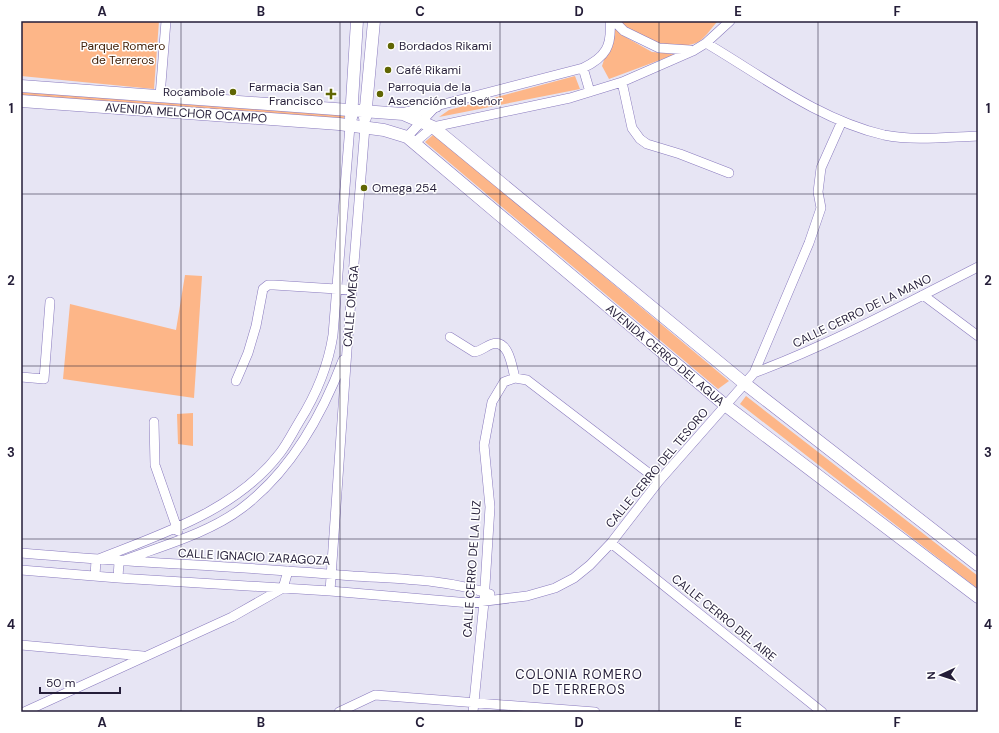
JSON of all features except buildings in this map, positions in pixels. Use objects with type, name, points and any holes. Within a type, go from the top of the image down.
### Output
[{"type":"street","points":[[160,96],[166,21]]},
{"type":"street","name":"CALLE OMEGA","points":[[96,560],[205,514],[234,498],[259,476],[280,453],[314,398],[323,375],[333,335],[357,21]]},
{"type":"street","name":"CALLE OMEGA","points":[[330,591],[347,350],[374,21]]},
{"type":"street","points":[[403,114],[583,68],[595,62],[606,52],[611,37],[610,21]]},
{"type":"street","points":[[614,21],[624,31],[659,48],[693,51]]},
{"type":"street","points":[[428,124],[590,92],[622,82],[693,51],[706,43],[730,21]]},
{"type":"street","points":[[706,43],[805,103],[842,121],[884,135],[914,138],[978,136]]},
{"type":"street","points":[[583,68],[590,92]]},
{"type":"street","points":[[622,82],[632,128],[640,139],[647,144],[680,154],[729,173]]},
{"type":"street","name":"AVENIDA MELCHOR OCAMPO","points":[[21,86],[351,110]]},
{"type":"street","name":"AVENIDA MELCHOR OCAMPO","points":[[21,101],[350,126]]},
{"type":"street","points":[[411,140],[428,124],[436,106]]},
{"type":"street","points":[[351,110],[403,114],[428,124],[744,383],[978,565]]},
{"type":"street","name":"CALLE CERRO DEL TESORO","points":[[484,602],[502,598],[527,596],[555,588],[574,578],[611,543],[659,481],[754,373],[809,243],[821,208],[818,192],[821,168],[842,121]]},
{"type":"street","name":"AVENIDA CERRO DEL AGUA","points":[[350,126],[384,130],[411,140],[725,405],[978,597]]},
{"type":"street","name":"CALLE CERRO DE LA MANO","points":[[754,373],[796,357],[978,267]]},
{"type":"street","points":[[236,381],[248,352],[256,326],[261,294],[263,289],[268,285],[352,290]]},
{"type":"street","points":[[923,295],[978,336]]},
{"type":"street","points":[[21,376],[44,378],[50,302]]},
{"type":"street","points":[[450,337],[474,352],[494,343],[502,346],[509,353],[515,378],[528,380],[659,481]]},
{"type":"street","points":[[118,578],[119,562],[181,539],[210,526],[241,509],[268,484],[291,459],[326,401],[347,350]]},
{"type":"street","name":"CALLE CERRO DE LA LUZ","points":[[473,712],[485,592],[490,507],[484,445],[492,402],[504,382],[515,378]]},
{"type":"street","points":[[154,422],[155,465],[181,539]]},
{"type":"street","name":"CALLE CERRO DEL AIRE","points":[[611,543],[822,712]]},
{"type":"street","name":"CALLE IGNACIO ZARAGOZA","points":[[21,553],[119,562],[332,574],[458,585],[485,592]]},
{"type":"street","points":[[95,576],[96,560]]},
{"type":"street","points":[[21,570],[118,578],[330,591],[470,603],[484,602]]},
{"type":"street","points":[[24,712],[232,617],[283,588],[288,571]]},
{"type":"street","name":"CALLE CERRO DEL TESORO","points":[[485,592],[502,598]]},
{"type":"street","points":[[21,646],[146,657]]},
{"type":"street","points":[[339,712],[375,695],[595,712]]},
{"type":"green space","name":"Parque Romero de Terreros","points":[[21,21],[159,21],[154,89],[21,76]]},
{"type":"green space","points":[[619,21],[718,21],[705,36],[696,43],[686,46],[675,46],[654,43],[645,39],[635,34]]},
{"type":"green space","points":[[615,27],[620,34],[652,52],[676,54],[609,79],[602,66]]},
{"type":"green space","points":[[575,76],[580,89],[439,117],[449,110]]},
{"type":"green space","points":[[21,91],[345,115],[343,121],[21,97]]},
{"type":"green space","points":[[434,134],[729,381],[718,389],[425,142]]},
{"type":"green space","points":[[185,275],[202,276],[194,398],[63,379],[70,304],[176,330]]},
{"type":"green space","points":[[746,396],[978,576],[978,589],[740,404]]},
{"type":"green space","points":[[193,413],[193,446],[178,444],[177,414]]},
{"type":"place","name":"Bordados Rikami","points":[[391,46]]},
{"type":"place","name":"Café Rikami","points":[[388,70]]},
{"type":"place","name":"Rocambole","points":[[233,92]]},
{"type":"place","name":"Farmacia San Francisco","points":[[331,94]]},
{"type":"place","name":"Parroquia de la Ascención del Señor","points":[[380,94]]},
{"type":"place","name":"Omega 254","points":[[364,188]]},
{"type":"district","name":"COLONIA ROMERO DE TERREROS","points":[[579,682]]}]
